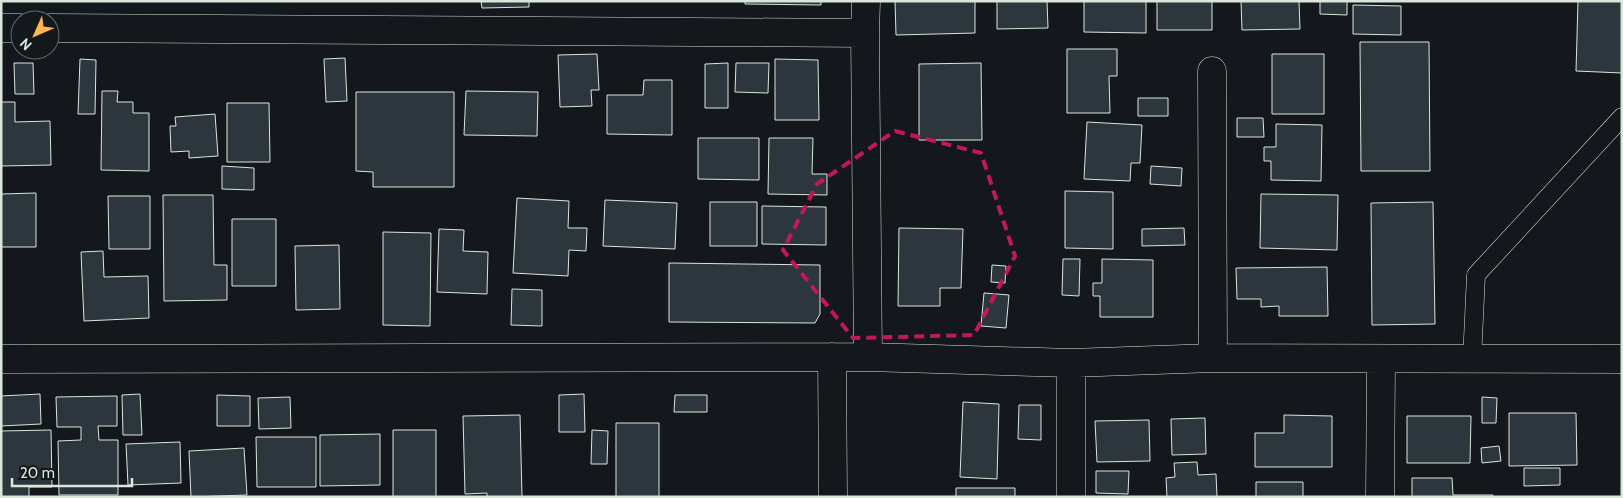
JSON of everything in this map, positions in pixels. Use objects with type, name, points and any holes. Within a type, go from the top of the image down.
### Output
[{"type":"street","points":[[866,1],[864,33],[868,356]]},
{"type":"street","points":[[60,28],[864,33]]},
{"type":"street","points":[[1212,71],[1213,358]]},
{"type":"street","points":[[1,359],[868,356],[1071,363],[1213,358],[1381,360],[1622,359]]},
{"type":"street","points":[[832,357],[833,497]]},
{"type":"street","points":[[1380,497],[1381,360]]},
{"type":"street","points":[[1071,363],[1071,497]]},
{"type":"lane","points":[[1472,360],[1476,275],[1622,117]]},
{"type":"highlighted area","points":[[895,131],[981,153],[1015,256],[974,335],[853,338],[783,250],[817,184]]},
{"type":"building","points":[[481,1],[529,1],[529,7],[482,8]]},
{"type":"building","points":[[745,1],[821,1],[821,5],[745,4]]},
{"type":"building","points":[[895,1],[975,1],[975,33],[896,35]]},
{"type":"building","points":[[997,1],[1047,1],[1048,28],[997,29]]},
{"type":"building","points":[[1084,1],[1146,1],[1146,33],[1084,32]]},
{"type":"building","points":[[1157,1],[1212,1],[1212,30],[1157,30]]},
{"type":"building","points":[[1241,1],[1299,1],[1300,29],[1242,30]]},
{"type":"building","points":[[1320,1],[1347,1],[1347,15],[1320,14]]},
{"type":"building","points":[[1578,1],[1622,1],[1622,73],[1576,71]]},
{"type":"building","points":[[1353,5],[1401,6],[1401,35],[1353,34]]},
{"type":"building","points":[[1360,42],[1429,42],[1430,171],[1361,171]]},
{"type":"building","points":[[1067,49],[1117,49],[1117,76],[1109,76],[1110,113],[1067,113]]},
{"type":"building","points":[[597,54],[599,90],[591,90],[592,106],[560,107],[558,55]]},
{"type":"building","points":[[1272,54],[1324,54],[1324,114],[1272,114]]},
{"type":"building","points":[[345,58],[347,101],[326,102],[324,59]]},
{"type":"building","points":[[80,59],[96,60],[95,114],[78,114]]},
{"type":"building","points":[[775,59],[818,60],[819,120],[775,120]]},
{"type":"building","points":[[14,63],[33,63],[34,94],[15,94]]},
{"type":"building","points":[[728,63],[728,108],[705,108],[705,64]]},
{"type":"building","points":[[736,63],[769,63],[768,93],[735,92]]},
{"type":"building","points":[[981,63],[982,140],[919,140],[919,64]]},
{"type":"building","points":[[644,80],[672,80],[672,135],[607,134],[607,95],[643,95]]},
{"type":"building","points":[[102,91],[118,91],[117,102],[133,102],[133,113],[149,113],[149,171],[101,170]]},
{"type":"building","points":[[466,91],[538,92],[537,136],[464,135]]},
{"type":"building","points":[[356,92],[454,92],[454,187],[373,187],[373,172],[356,171]]},
{"type":"building","points":[[1138,98],[1168,98],[1168,116],[1138,116]]},
{"type":"building","points":[[1,102],[15,102],[15,122],[50,121],[51,165],[1,166]]},
{"type":"building","points":[[227,103],[269,103],[270,162],[227,162]]},
{"type":"building","points":[[215,114],[218,156],[189,158],[189,151],[171,152],[170,126],[176,126],[175,117]]},
{"type":"building","points":[[1237,118],[1263,118],[1264,137],[1237,137]]},
{"type":"building","points":[[1087,122],[1142,125],[1140,163],[1131,163],[1130,181],[1084,179]]},
{"type":"building","points":[[1276,124],[1322,125],[1321,181],[1271,180],[1271,161],[1264,161],[1264,147],[1276,147]]},
{"type":"building","points":[[698,138],[759,138],[759,180],[698,179]]},
{"type":"building","points":[[769,138],[813,138],[812,174],[827,174],[827,195],[768,194]]},
{"type":"building","points":[[222,166],[254,168],[254,190],[222,189]]},
{"type":"building","points":[[1151,166],[1182,168],[1181,186],[1150,184]]},
{"type":"building","points":[[1065,191],[1113,192],[1113,249],[1065,248]]},
{"type":"building","points":[[36,193],[36,247],[1,247],[1,194]]},
{"type":"building","points":[[1261,194],[1338,195],[1337,250],[1260,248]]},
{"type":"building","points":[[163,195],[213,195],[214,265],[227,265],[227,300],[164,301]]},
{"type":"building","points":[[108,196],[150,196],[150,249],[109,249]]},
{"type":"building","points":[[517,198],[569,201],[568,228],[587,228],[586,251],[569,250],[568,276],[513,273]]},
{"type":"building","points":[[605,200],[677,203],[675,249],[603,246]]},
{"type":"building","points":[[710,202],[757,202],[757,246],[710,246]]},
{"type":"building","points":[[1433,202],[1435,324],[1372,325],[1371,203]]},
{"type":"building","points":[[762,206],[826,207],[826,245],[762,244]]},
{"type":"building","points":[[232,219],[276,219],[276,286],[232,286]]},
{"type":"building","points":[[899,228],[963,229],[961,288],[940,288],[940,306],[898,306]]},
{"type":"building","points":[[1184,228],[1185,245],[1142,246],[1142,229]]},
{"type":"building","points":[[439,229],[464,230],[463,251],[488,252],[487,294],[437,292]]},
{"type":"building","points":[[383,232],[431,233],[430,326],[383,325]]},
{"type":"building","points":[[339,245],[340,309],[296,310],[295,246]]},
{"type":"building","points":[[103,251],[104,277],[148,276],[149,318],[84,321],[81,252]]},
{"type":"building","points":[[1063,259],[1080,259],[1079,296],[1062,295]]},
{"type":"building","points":[[1102,259],[1153,260],[1153,317],[1100,317],[1100,296],[1093,296],[1093,283],[1102,283]]},
{"type":"building","points":[[669,263],[820,265],[820,314],[815,323],[669,322]]},
{"type":"building","points":[[992,265],[1006,266],[1005,283],[991,282]]},
{"type":"building","points":[[1327,267],[1328,316],[1279,316],[1279,306],[1261,307],[1261,299],[1237,299],[1236,268]]},
{"type":"building","points":[[512,289],[542,290],[542,326],[511,325]]},
{"type":"building","points":[[984,293],[1009,295],[1006,328],[981,326]]},
{"type":"building","points":[[40,394],[41,424],[1,426],[1,396]]},
{"type":"building","points":[[140,394],[142,435],[123,435],[122,395]]},
{"type":"building","points":[[584,394],[585,432],[559,432],[559,395]]},
{"type":"building","points":[[217,395],[250,396],[250,426],[217,426]]},
{"type":"building","points":[[675,395],[707,395],[707,412],[674,412]]},
{"type":"building","points":[[117,396],[117,426],[98,426],[99,440],[118,440],[118,495],[59,495],[58,441],[81,440],[81,427],[57,427],[56,397]]},
{"type":"building","points":[[290,397],[291,428],[259,429],[258,398]]},
{"type":"building","points":[[1482,397],[1497,398],[1496,423],[1482,423]]},
{"type":"building","points":[[963,402],[999,404],[997,479],[960,477]]},
{"type":"building","points":[[1019,405],[1041,405],[1041,440],[1018,439]]},
{"type":"building","points":[[1509,413],[1576,413],[1577,465],[1509,466]]},
{"type":"building","points":[[520,415],[522,497],[487,497],[487,493],[465,494],[463,416]]},
{"type":"building","points":[[1284,415],[1332,416],[1332,467],[1255,467],[1255,433],[1284,433]]},
{"type":"building","points":[[1407,416],[1471,416],[1470,463],[1407,463]]},
{"type":"building","points":[[1205,418],[1206,454],[1172,455],[1171,419]]},
{"type":"building","points":[[1149,420],[1150,461],[1097,462],[1095,421]]},
{"type":"building","points":[[616,423],[659,423],[659,497],[616,497]]},
{"type":"building","points":[[51,430],[52,487],[29,487],[29,497],[1,497],[1,431]]},
{"type":"building","points":[[393,430],[436,430],[436,497],[393,497]]},
{"type":"building","points":[[592,430],[608,431],[607,464],[591,464]]},
{"type":"building","points":[[380,434],[380,485],[320,486],[320,435]]},
{"type":"building","points":[[256,437],[316,437],[316,487],[257,487]]},
{"type":"building","points":[[180,442],[181,483],[128,485],[126,444]]},
{"type":"building","points":[[1499,446],[1501,461],[1482,463],[1481,448]]},
{"type":"building","points":[[244,448],[247,495],[191,497],[189,451]]},
{"type":"building","points":[[1197,462],[1198,475],[1216,474],[1217,497],[1167,497],[1166,478],[1175,477],[1174,463]]},
{"type":"building","points":[[1524,468],[1560,468],[1560,485],[1524,486]]},
{"type":"building","points":[[1096,471],[1129,471],[1128,494],[1096,493]]},
{"type":"building","points":[[1412,478],[1452,478],[1453,495],[1493,495],[1493,497],[1412,497]]},
{"type":"building","points":[[1256,482],[1303,482],[1303,497],[1256,497]]},
{"type":"building","points":[[956,488],[1015,488],[1015,497],[956,497]]}]
